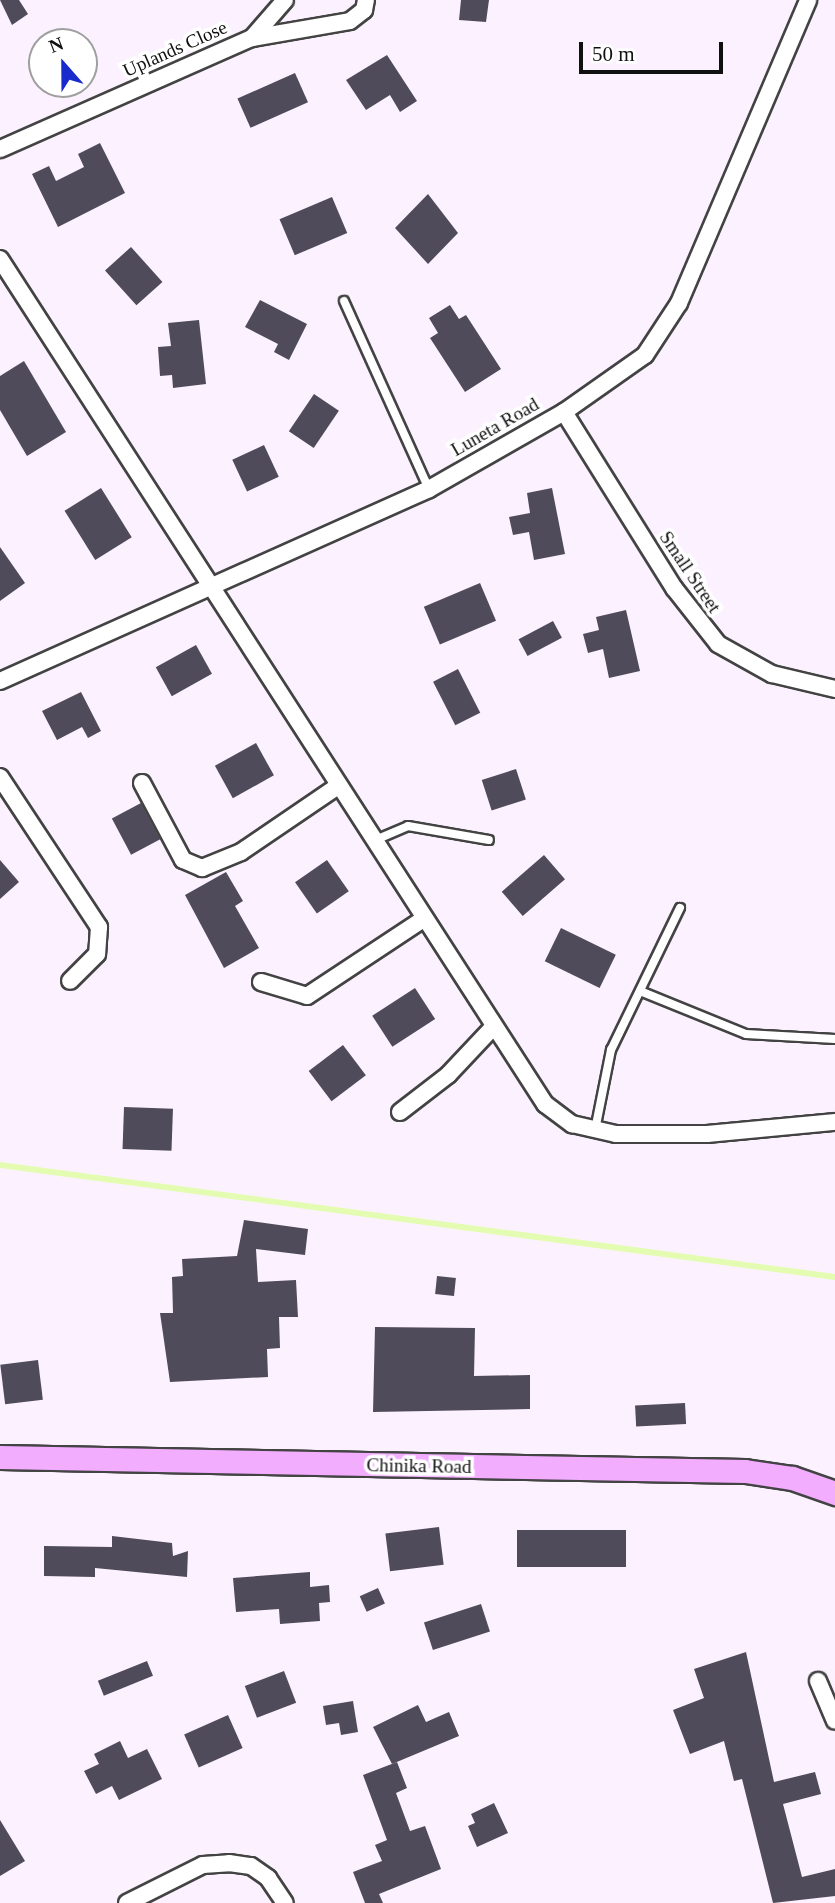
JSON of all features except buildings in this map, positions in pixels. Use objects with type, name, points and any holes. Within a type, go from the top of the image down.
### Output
[{"type":"main road","name":"Chinika Road","points":[[0,1457],[745,1471],[792,1478],[835,1493]]},
{"type":"street","name":"Uplands Close","points":[[252,38],[285,0]]},
{"type":"street","name":"Uplands Close","points":[[0,149],[252,38],[350,21],[364,10],[366,0]]},
{"type":"street","name":"Luneta Road","points":[[0,681],[429,489],[564,412],[659,342],[808,0]]},
{"type":"street","points":[[0,258],[212,586],[422,920],[552,1111],[595,1130],[656,1137],[835,1122]]},
{"type":"street","name":"Small Street","points":[[564,412],[674,588],[718,644],[772,674],[835,689]]},
{"type":"street","points":[[0,777],[99,927],[97,954],[70,981]]},
{"type":"street","points":[[142,783],[183,860],[202,867],[241,852],[338,786]]},
{"type":"street","points":[[261,982],[307,996],[422,920]]},
{"type":"street","points":[[400,1112],[440,1082],[493,1027]]},
{"type":"street","points":[[818,1681],[835,1721]]},
{"type":"street","points":[[127,1903],[203,1865],[251,1866],[268,1878],[285,1903]]},
{"type":"lane","points":[[344,301],[429,489]]},
{"type":"lane","points":[[372,842],[408,826],[489,840]]},
{"type":"lane","points":[[595,1130],[607,1060],[680,908]]},
{"type":"lane","points":[[640,991],[746,1034],[835,1039]]},
{"type":"waterway","points":[[0,1165],[835,1277]]}]
